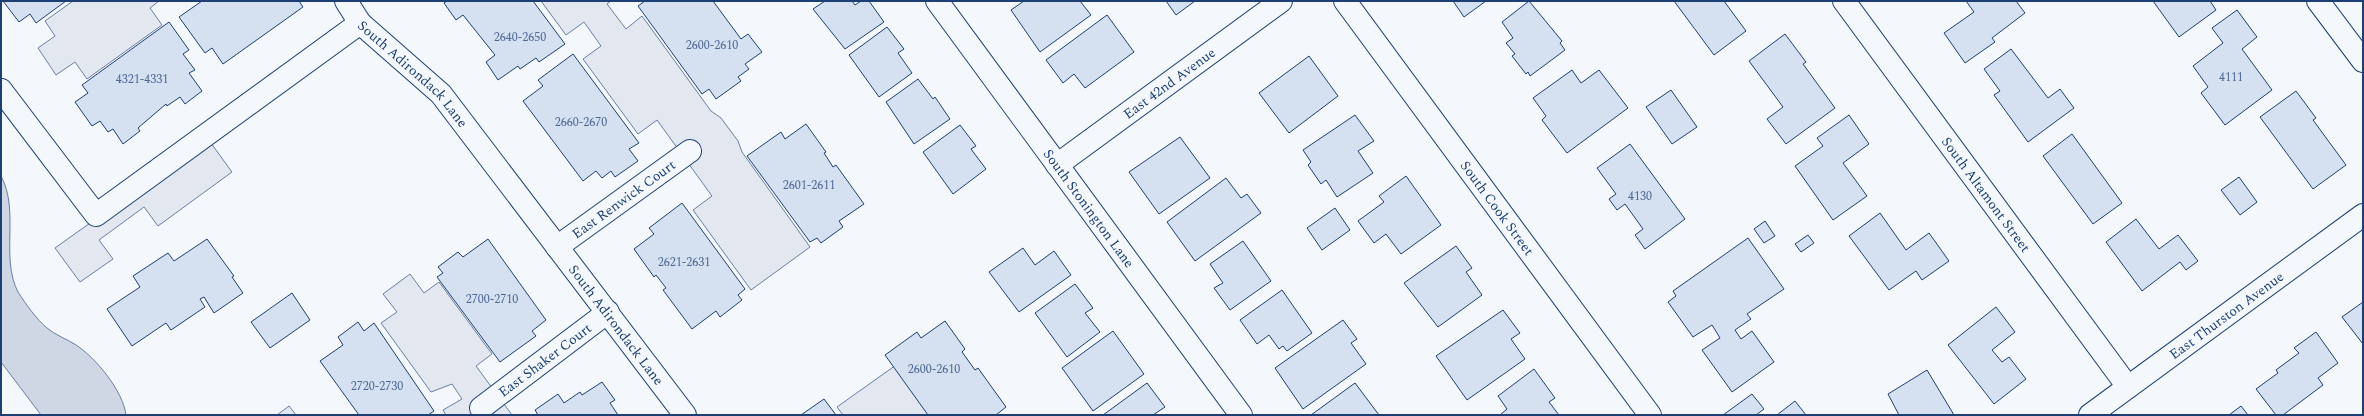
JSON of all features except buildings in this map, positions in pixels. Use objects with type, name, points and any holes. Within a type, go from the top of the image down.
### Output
[{"type":"street","points":[[346,1],[360,23]]},
{"type":"street","name":"South Stonington Lane","points":[[937,1],[1241,415]]},
{"type":"street","name":"East 42nd Avenue","points":[[1057,165],[1281,1]]},
{"type":"street","name":"South Cook Street","points":[[1345,1],[1650,415]]},
{"type":"street","name":"South Altamont Street","points":[[1844,1],[2128,387]]},
{"type":"street","points":[[2318,1],[2363,61]]},
{"type":"street","name":"South Adirondack Lane","points":[[1,90],[96,215],[360,23],[441,94],[685,415]]},
{"type":"street","name":"East Renwick Court","points":[[557,247],[690,151]]},
{"type":"street","name":"East Thurston Avenue","points":[[2090,415],[2363,216]]},
{"type":"street","name":"East Shaker Court","points":[[481,408],[608,312]]},
{"type":"shaded area","points":[[73,1],[159,1],[150,8],[162,25],[87,79],[75,62],[56,75],[38,48],[55,36],[45,21]]},
{"type":"shaded area","points":[[541,1],[611,1],[607,4],[626,29],[642,16],[711,111],[721,118],[738,141],[742,152],[810,247],[751,290],[693,210],[712,196],[657,120],[638,134],[583,59],[601,46],[584,22],[566,35]]},
{"type":"shaded area","points":[[208,139],[232,172],[158,226],[144,207],[99,240],[113,259],[80,282],[55,248]]},
{"type":"shaded area","points":[[1,176],[9,204],[10,264],[18,292],[43,325],[76,345],[92,358],[100,367],[120,396],[126,415],[41,415],[1,362]]},
{"type":"shaded area","points":[[410,274],[424,293],[439,282],[492,354],[476,366],[512,415],[446,415],[443,410],[462,399],[452,384],[431,392],[381,323],[397,312],[383,294]]},
{"type":"shaded area","points":[[896,365],[931,415],[843,415],[837,407]]},
{"type":"shaded area","points":[[289,406],[296,415],[277,415]]}]
